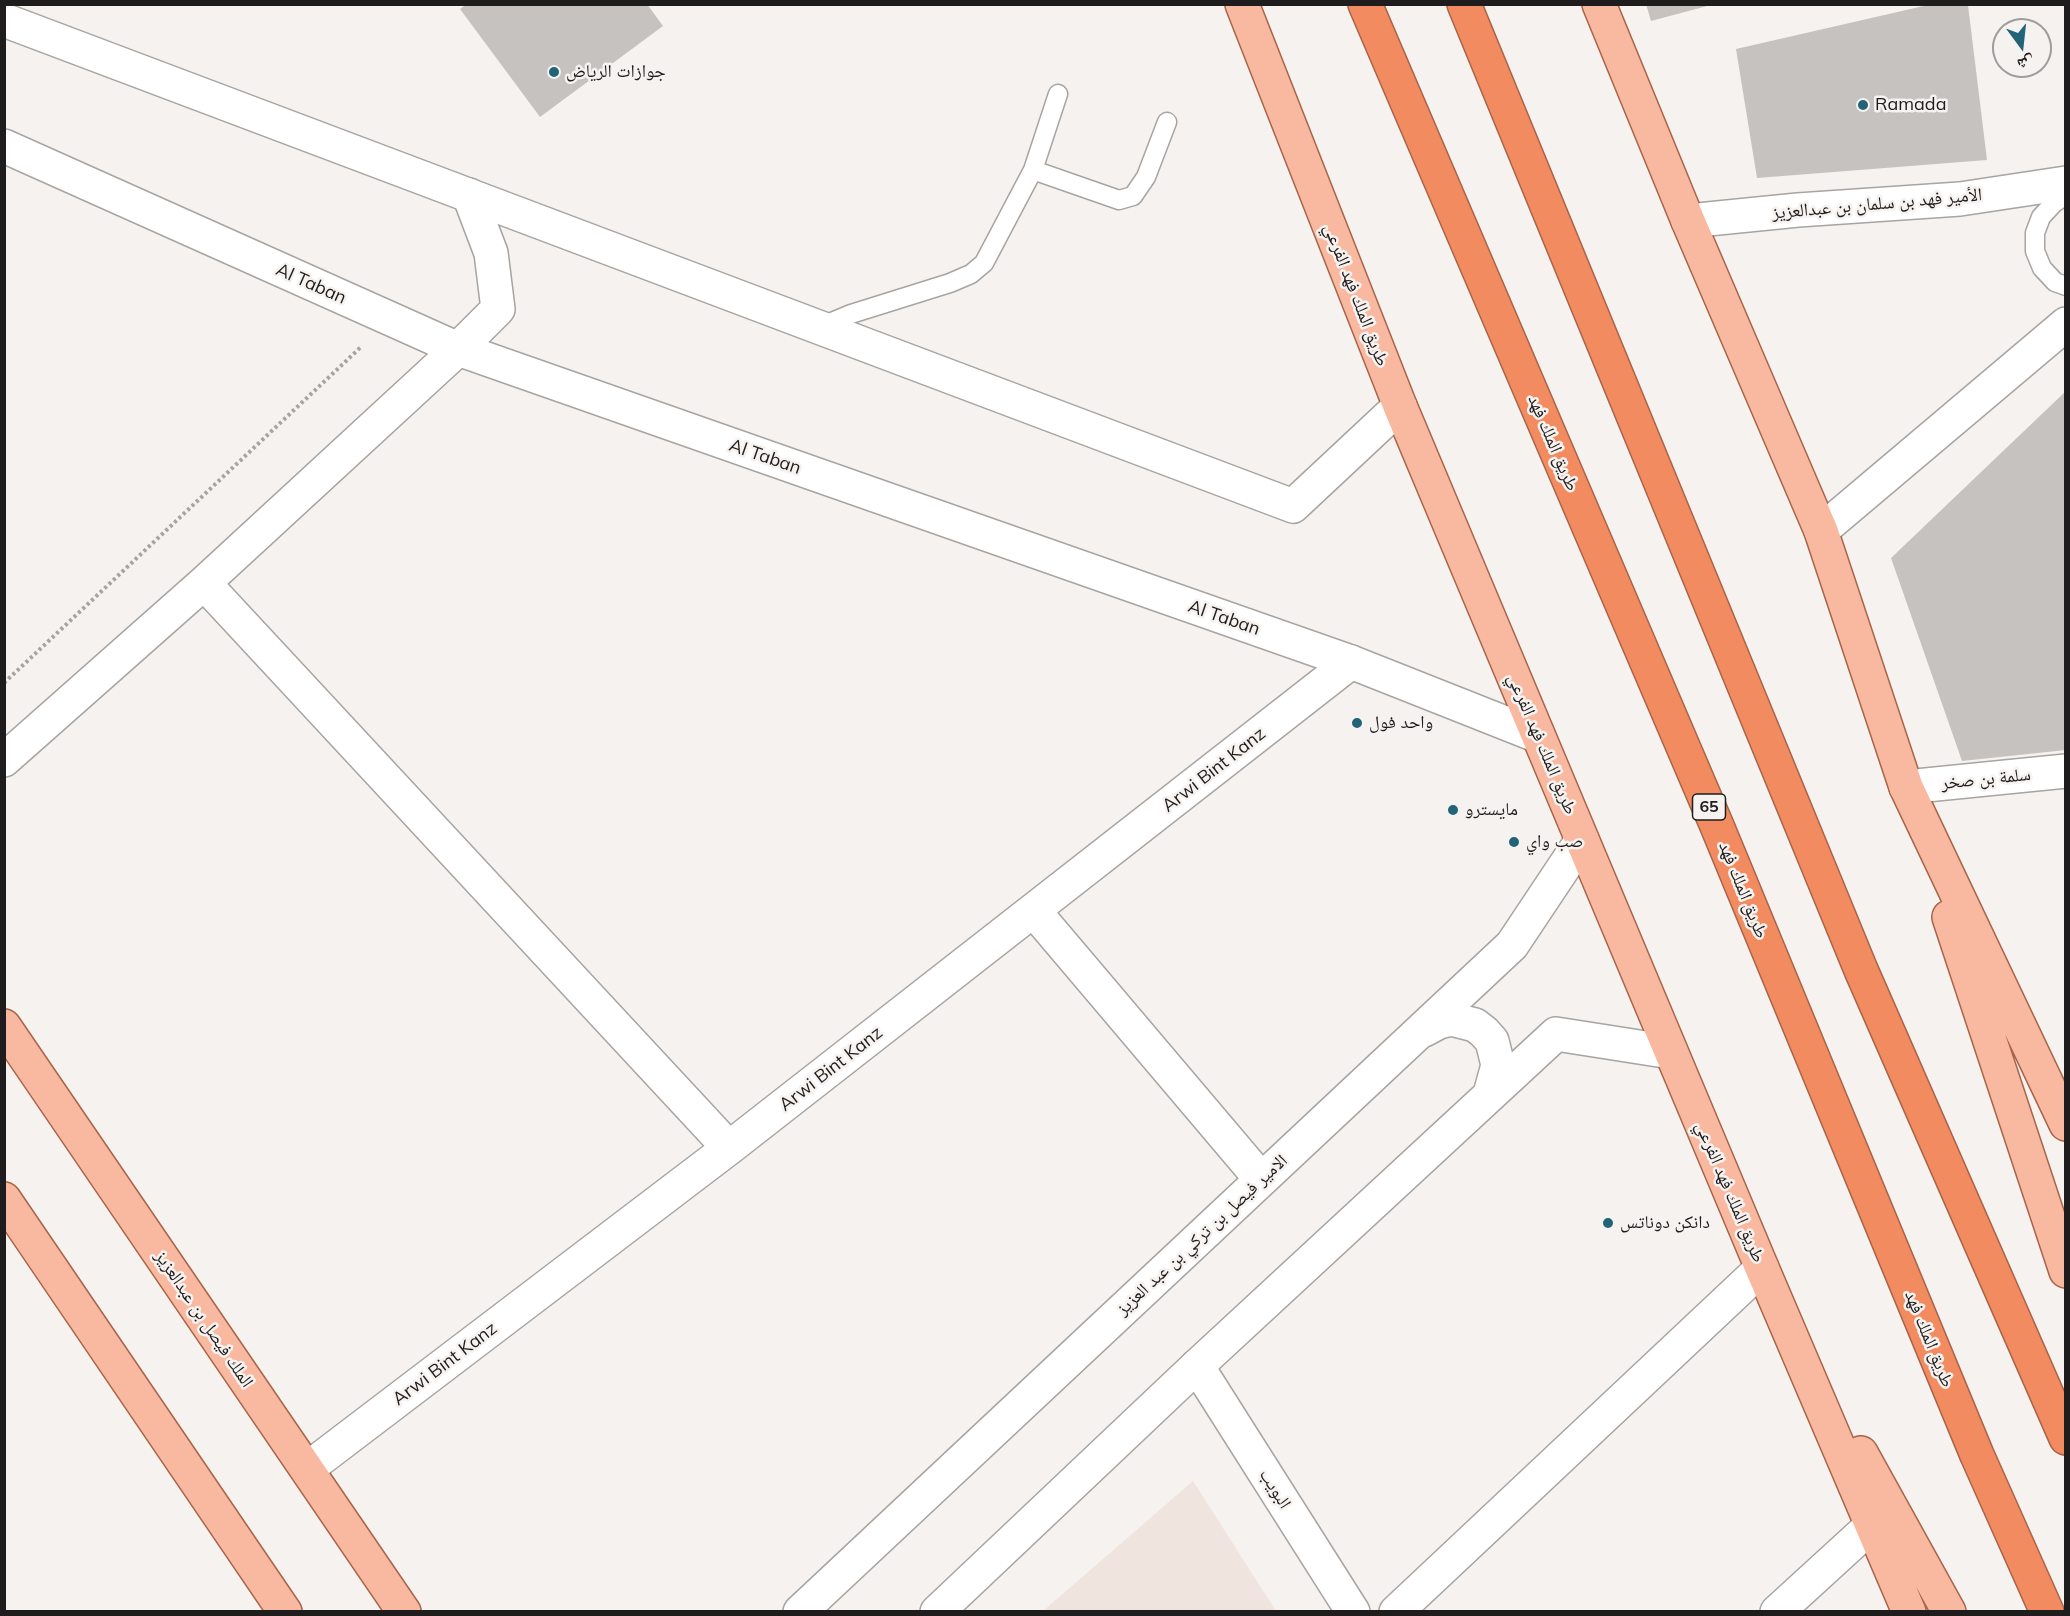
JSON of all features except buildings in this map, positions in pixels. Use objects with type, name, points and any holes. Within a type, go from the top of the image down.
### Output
[{"type":"highway","name":"طريق الملك فهد","points":[[1365,4],[1717,826],[1977,1455],[2047,1611]]},
{"type":"highway","points":[[1464,4],[1861,970],[2066,1438]]},
{"type":"main road","name":"طريق الملك فهد الفرعي","points":[[1242,4],[1400,406],[1871,1526],[1909,1611]]},
{"type":"main road","points":[[1599,4],[1688,221],[1821,531],[2066,1271]]},
{"type":"main road","points":[[1906,787],[2061,1106]]},
{"type":"main road","name":"الملك فيصل بن عبدالعزيز","points":[[4,1026],[404,1611]]},
{"type":"main road","points":[[4,1199],[285,1611]]},
{"type":"main road","points":[[1768,1280],[1949,1611]]},
{"type":"street","points":[[4,20],[1293,506],[1400,406]]},
{"type":"street","name":"Al Taban","points":[[4,147],[458,349],[1351,662],[1538,736]]},
{"type":"street","name":"الأمير فهد بن سلمان بن عبدالعزيز","points":[[1688,221],[1798,210],[1960,199],[2066,183]]},
{"type":"street","points":[[4,760],[204,583],[458,349],[498,309],[491,253],[469,195]]},
{"type":"street","points":[[1821,531],[2066,324]]},
{"type":"street","points":[[204,583],[729,1148]]},
{"type":"street","name":"Arwi Bint Kanz","points":[[307,1469],[729,1148],[1351,662]]},
{"type":"street","name":"سلمة بن صخر","points":[[1906,787],[2066,771]]},
{"type":"street","name":"الامير فيصل بن تركي بن عبد العزيز","points":[[800,1611],[1512,945],[1582,840]]},
{"type":"street","points":[[1034,910],[1262,1179]]},
{"type":"street","points":[[1418,1034],[1439,1022],[1451,1019],[1475,1025],[1484,1032],[1492,1041],[1498,1065],[1490,1094]]},
{"type":"street","points":[[937,1611],[1197,1366],[1556,1034],[1671,1052]]},
{"type":"street","points":[[1396,1611],[1768,1280]]},
{"type":"street","name":"البويب","points":[[1197,1366],[1353,1611]]},
{"type":"street","points":[[1777,1611],[1871,1526]]},
{"type":"lane","points":[[820,327],[870,308],[950,283],[970,274],[984,263],[1034,170],[1058,94]]},
{"type":"lane","points":[[1034,170],[1119,201],[1133,196],[1146,177],[1167,122]]},
{"type":"lane","points":[[2066,195],[2054,203],[2041,217],[2034,233],[2035,251],[2042,268],[2055,282],[2066,286]]},
{"type":"path","points":[[4,683],[363,345]]},
{"type":"shaded area","points":[[1193,1481],[1276,1611],[1043,1611]]},
{"type":"place","name":"جوازات الرياض","points":[[554,72]]},
{"type":"place","name":"Ramada","points":[[1863,105]]},
{"type":"place","name":"واحد فول","points":[[1357,723]]},
{"type":"place","name":"مايسترو","points":[[1453,810]]},
{"type":"place","name":"صب واي","points":[[1514,842]]},
{"type":"place","name":"دانكن دوناتس","points":[[1608,1223]]}]
